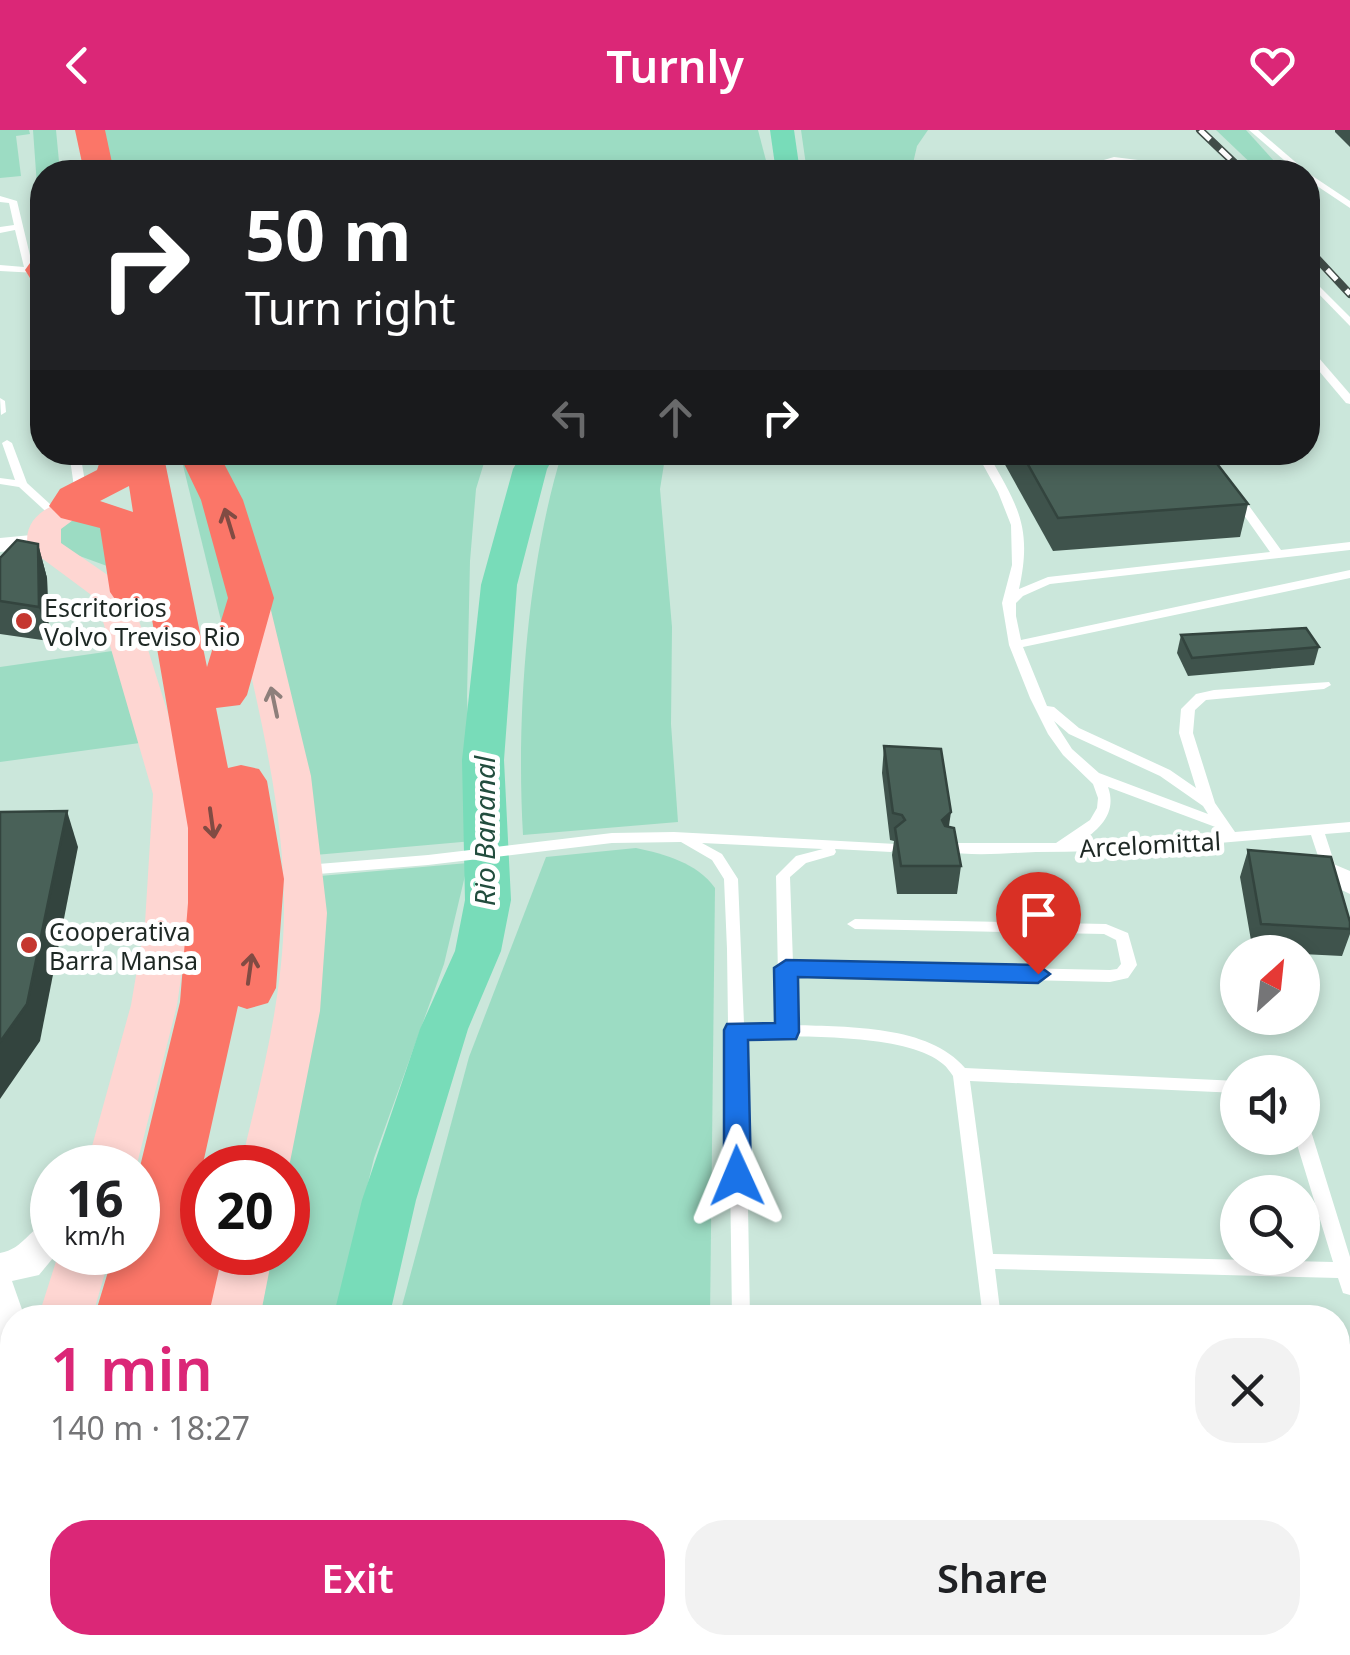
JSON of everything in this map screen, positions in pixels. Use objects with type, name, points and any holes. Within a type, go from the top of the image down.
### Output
[{"type":"highway","points":[[72,130],[77,160]]},
{"type":"highway","points":[[90,130],[97,160]]},
{"type":"highway","points":[[63,515],[115,477],[119,465]]},
{"type":"highway","points":[[132,1305],[184,1122],[206,1025],[218,884],[214,828],[145,465]]},
{"type":"highway","points":[[176,465],[251,827],[256,879],[251,960],[240,1038],[216,1145]]},
{"type":"highway","points":[[204,465],[222,500],[251,598],[223,695]]},
{"type":"highway","points":[[63,515],[100,512],[120,522],[134,596],[158,676],[201,764]]},
{"type":"highway","points":[[175,1305],[183,1275]]},
{"type":"main road","points":[[63,515],[45,548],[103,587],[118,611],[174,794],[167,923],[154,1006],[115,1145]]},
{"type":"main road","points":[[251,598],[296,802],[302,868],[304,955],[295,1032],[271,1145]]},
{"type":"main road","points":[[68,1305],[78,1275]]},
{"type":"main road","points":[[236,1305],[242,1275]]},
{"type":"street","points":[[0,545],[63,515]]},
{"type":"street","points":[[0,1268],[26,1264],[30,1259]]},
{"type":"lane","points":[[1253,130],[1288,160]]},
{"type":"lane","points":[[1320,184],[1350,205]]},
{"type":"lane","points":[[0,199],[13,201],[30,251]]},
{"type":"lane","points":[[0,230],[20,227]]},
{"type":"lane","points":[[0,268],[30,271]]},
{"type":"lane","points":[[1320,291],[1350,323]]},
{"type":"lane","points":[[1320,366],[1350,401]]},
{"type":"lane","points":[[0,401],[0,412]]},
{"type":"lane","points":[[4,440],[22,484]]},
{"type":"lane","points":[[0,481],[22,484],[63,515],[72,465]]},
{"type":"lane","points":[[988,465],[1015,516],[1020,535],[1020,555],[1008,603],[1015,645],[1062,746],[1094,776],[1104,794],[1102,812],[1083,835],[1055,849]]},
{"type":"lane","points":[[1226,482],[1279,556]]},
{"type":"lane","points":[[1008,603],[1019,593],[1048,581],[1350,546]]},
{"type":"lane","points":[[1015,645],[1350,574]]},
{"type":"lane","points":[[1228,832],[1208,803],[1186,733],[1186,716],[1193,702],[1214,694],[1324,685]]},
{"type":"lane","points":[[1040,701],[1074,731],[1165,772],[1208,803]]},
{"type":"lane","points":[[1094,776],[1228,832]]},
{"type":"lane","name":"Arcelomittal","points":[[949,848],[1055,849],[1228,832],[1350,827]]},
{"type":"lane","points":[[1316,830],[1340,883]]},
{"type":"lane","points":[[674,837],[706,850],[728,870],[736,949],[741,1305]]},
{"type":"lane","points":[[302,868],[428,860],[612,838],[892,847]]},
{"type":"lane","points":[[787,1032],[783,883],[786,870],[801,859],[852,847]]},
{"type":"lane","points":[[786,968],[1110,976],[1122,974],[1130,966],[1123,937],[1106,930],[855,924]]},
{"type":"lane","points":[[736,1030],[906,1040],[947,1054],[961,1074],[990,1305]]},
{"type":"lane","points":[[961,1074],[1220,1086]]},
{"type":"lane","points":[[985,1262],[1347,1278],[1309,1155]]},
{"type":"green space","points":[[0,130],[29,130],[30,134],[16,136],[21,176],[0,178]]},
{"type":"green space","points":[[33,130],[56,130],[59,160],[35,160]]},
{"type":"green space","points":[[102,130],[758,130],[766,160],[108,160]]},
{"type":"green space","points":[[801,130],[928,130],[917,146],[914,160],[805,160]]},
{"type":"green space","points":[[1216,130],[1246,130],[1273,160],[1247,160]]},
{"type":"green space","points":[[183,465],[194,465],[237,596],[228,649]]},
{"type":"green space","points":[[210,465],[483,465],[476,489],[470,561],[467,697],[473,841],[315,855]]},
{"type":"green space","points":[[559,465],[664,465],[660,489],[672,627],[671,724],[678,822],[523,835],[523,692],[532,592]]},
{"type":"green space","points":[[73,519],[106,520],[107,566],[66,551],[50,535]]},
{"type":"green space","points":[[112,651],[147,742],[0,762],[0,667]]},
{"type":"green space","points":[[636,848],[690,866],[715,888],[710,1305],[402,1305],[469,1057],[546,857]]},
{"type":"green space","points":[[468,863],[444,964],[374,1158],[339,1305],[247,1305],[255,1275],[310,1275],[310,1145],[291,1145],[320,876]]},
{"type":"building","points":[[1028,465],[1218,465],[1248,504],[1058,518]]},
{"type":"building","points":[[17,540],[38,544],[39,607],[0,601],[0,558]]},
{"type":"building","points":[[1306,628],[1319,647],[1192,658],[1181,635]]},
{"type":"building","points":[[884,746],[941,749],[951,812],[942,820],[945,826],[954,828],[961,866],[901,866],[895,828],[905,820],[893,813]]},
{"type":"building","points":[[67,811],[27,1004],[0,1042],[0,812]]},
{"type":"building","points":[[1248,850],[1331,857],[1350,929],[1261,924]]},
{"type":"waterway","name":"Rio Bananal","points":[[782,130],[786,160]]},
{"type":"waterway","name":"Rio Bananal","points":[[364,1305],[389,1200],[444,1029],[478,951],[488,900],[483,760],[499,585],[532,465]]},
{"type":"railway","points":[[1200,130],[1231,160]]},
{"type":"railway","points":[[1320,262],[1350,294]]},
{"type":"place","name":"Escritorios Volvo Treviso Rio","points":[[24,621]]},
{"type":"place","name":"Cooperativa Barra Mansa","points":[[29,945]]},
{"type":"route","points":[[737,1176],[736,1030],[787,1032],[786,968],[1038,974]]}]
